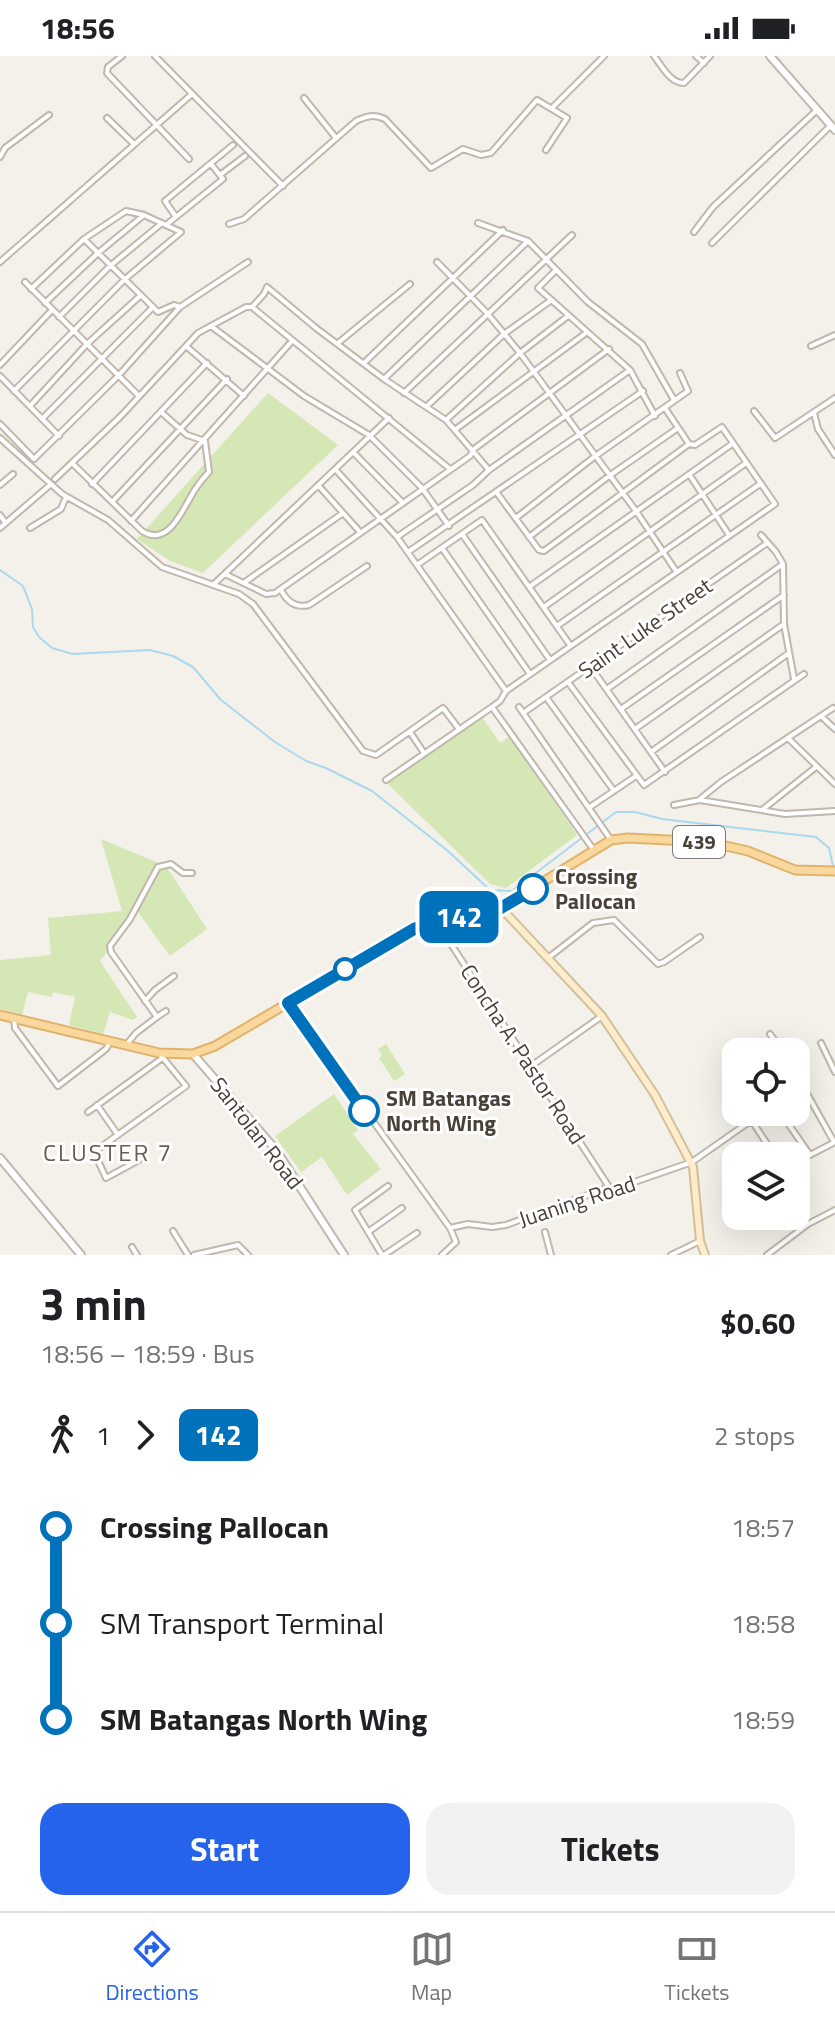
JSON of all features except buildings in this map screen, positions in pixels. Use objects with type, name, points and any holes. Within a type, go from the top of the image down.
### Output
[{"type":"main road","name":"439","points":[[0,1015],[160,1056],[193,1054],[215,1046],[405,934],[436,921],[484,914],[501,908],[611,840],[708,842],[748,851],[795,870],[835,871]]},
{"type":"main road","points":[[501,908],[602,1016],[644,1076],[692,1162],[697,1186],[700,1241],[705,1255]]},
{"type":"street","points":[[122,56],[114,58],[107,73],[189,159]]},
{"type":"street","points":[[155,56],[283,186]]},
{"type":"street","points":[[552,108],[604,56]]},
{"type":"street","points":[[654,56],[679,83],[684,83],[710,56]]},
{"type":"street","points":[[696,56],[704,63]]},
{"type":"street","points":[[712,243],[833,128],[770,56]]},
{"type":"street","points":[[0,262],[192,94]]},
{"type":"street","points":[[304,98],[336,138]]},
{"type":"street","points":[[229,224],[244,219],[356,121],[376,115],[385,119],[431,168],[463,149],[481,155],[491,153],[535,100],[565,116],[567,122],[546,150]]},
{"type":"street","points":[[694,232],[721,199],[817,110]]},
{"type":"street","points":[[0,157],[5,148],[49,115]]},
{"type":"street","points":[[107,118],[134,144]]},
{"type":"street","points":[[176,217],[164,201],[233,145]]},
{"type":"street","points":[[220,175],[245,156]]},
{"type":"street","points":[[59,317],[110,266],[223,179],[211,164]]},
{"type":"street","points":[[14,391],[124,280],[181,232],[144,215],[126,211],[84,239],[31,289]]},
{"type":"street","points":[[45,303],[144,215]]},
{"type":"street","points":[[478,223],[528,241],[588,302],[642,344],[674,400]]},
{"type":"street","points":[[364,363],[503,230]]},
{"type":"street","points":[[404,393],[572,235]]},
{"type":"street","points":[[84,239],[152,308],[160,313],[174,305],[180,307]]},
{"type":"street","points":[[384,379],[528,241]]},
{"type":"street","points":[[0,424],[34,459],[119,375],[180,307],[248,262]]},
{"type":"street","points":[[437,262],[487,313],[520,353],[676,571]]},
{"type":"street","points":[[556,270],[538,288],[630,370],[655,416]]},
{"type":"street","points":[[25,282],[139,396]]},
{"type":"street","points":[[338,343],[410,284]]},
{"type":"street","points":[[252,307],[267,287],[384,379],[446,420],[489,470]]},
{"type":"street","points":[[30,406],[87,344],[140,296]]},
{"type":"street","points":[[427,406],[504,334],[551,300]]},
{"type":"street","points":[[55,479],[198,333],[246,307],[252,307],[450,469]]},
{"type":"street","points":[[42,419],[152,308]]},
{"type":"street","points":[[0,365],[52,310]]},
{"type":"street","points":[[446,420],[520,353],[568,316]]},
{"type":"street","points":[[210,326],[329,412],[369,435],[422,488],[449,526]]},
{"type":"street","points":[[456,429],[587,333]]},
{"type":"street","points":[[811,346],[835,335]]},
{"type":"street","points":[[131,521],[292,341]]},
{"type":"street","points":[[186,346],[244,396]]},
{"type":"street","points":[[225,574],[266,594],[281,588],[470,456],[474,449],[609,349]]},
{"type":"street","points":[[92,484],[207,363]]},
{"type":"street","points":[[397,537],[630,370]]},
{"type":"street","points":[[515,518],[594,457],[688,391],[680,373]]},
{"type":"street","points":[[0,376],[59,436]]},
{"type":"street","points":[[112,502],[227,379]]},
{"type":"street","points":[[408,552],[643,391]]},
{"type":"street","points":[[754,411],[775,438],[835,398]]},
{"type":"street","points":[[665,408],[689,444]]},
{"type":"street","points":[[161,412],[179,429],[205,441]]},
{"type":"street","points":[[814,413],[818,429],[835,455]]},
{"type":"street","points":[[213,585],[389,418]]},
{"type":"street","points":[[386,780],[492,707],[506,691],[570,645],[775,504],[722,427],[695,445],[689,444],[544,551],[539,550],[497,493]]},
{"type":"street","points":[[529,537],[678,428]]},
{"type":"street","points":[[0,438],[51,485],[108,520],[162,567],[239,594],[263,614],[282,645],[363,751],[376,755],[443,708],[459,729]]},
{"type":"street","points":[[72,463],[131,521],[150,537],[157,536],[177,522],[195,489],[209,472],[205,441]]},
{"type":"street","points":[[529,587],[732,444]]},
{"type":"street","points":[[353,451],[402,502]]},
{"type":"street","points":[[544,607],[746,463]]},
{"type":"street","points":[[335,469],[397,537],[506,691]]},
{"type":"street","points":[[0,485],[13,474]]},
{"type":"street","points":[[688,474],[729,535]]},
{"type":"street","points":[[557,626],[760,484]]},
{"type":"street","points":[[0,528],[51,485]]},
{"type":"street","points":[[318,485],[360,532]]},
{"type":"street","points":[[30,528],[61,509],[66,496]]},
{"type":"street","points":[[245,582],[343,513]]},
{"type":"street","points":[[0,515],[5,522]]},
{"type":"street","points":[[417,565],[482,520],[570,645]]},
{"type":"street","points":[[462,534],[550,660]]},
{"type":"street","points":[[761,535],[783,564],[784,624],[794,679]]},
{"type":"street","name":"Saint Luke Street","points":[[523,713],[767,543]]},
{"type":"street","points":[[441,548],[530,674]]},
{"type":"street","points":[[607,689],[783,564]]},
{"type":"street","points":[[281,588],[290,603],[302,607],[367,566]]},
{"type":"street","points":[[621,709],[784,595]]},
{"type":"street","points":[[635,729],[784,624]]},
{"type":"street","points":[[651,752],[789,653]]},
{"type":"street","points":[[590,665],[665,772]]},
{"type":"street","points":[[568,682],[644,785],[804,674]]},
{"type":"street","points":[[546,697],[614,791]]},
{"type":"street","points":[[492,707],[593,849]]},
{"type":"street","points":[[519,707],[596,814],[611,840]]},
{"type":"street","points":[[700,800],[721,782],[833,708]]},
{"type":"street","points":[[822,717],[835,729]]},
{"type":"street","points":[[410,731],[424,753]]},
{"type":"street","points":[[789,739],[835,784]]},
{"type":"street","points":[[762,810],[816,767]]},
{"type":"street","points":[[590,807],[636,776]]},
{"type":"street","points":[[674,805],[700,800],[801,814],[835,811]]},
{"type":"street","points":[[157,1017],[111,952],[110,946],[130,919],[158,867],[171,864],[183,873],[192,873]]},
{"type":"street","points":[[548,958],[593,923],[614,920],[658,964],[700,937]]},
{"type":"street","name":"Concha A. Pastor Road","points":[[436,921],[609,1187]]},
{"type":"street","points":[[145,1001],[174,976]]},
{"type":"street","points":[[288,1003],[450,1228],[456,1242],[442,1255]]},
{"type":"street","points":[[126,1045],[136,1033],[166,1011]]},
{"type":"street","points":[[531,1066],[602,1016]]},
{"type":"street","points":[[14,1018],[15,1028],[58,1086],[106,1049],[110,1042]]},
{"type":"street","points":[[770,1034],[773,1038]]},
{"type":"street","points":[[821,1043],[835,1072]]},
{"type":"street","name":"Santolan Road","points":[[193,1054],[276,1150],[344,1255]]},
{"type":"street","points":[[88,1112],[160,1056],[186,1086],[94,1152],[106,1178],[139,1160]]},
{"type":"street","points":[[790,1126],[810,1155],[834,1142],[810,1099]]},
{"type":"street","points":[[97,1105],[118,1135]]},
{"type":"street","name":"Juaning Road","points":[[450,1228],[468,1224],[506,1225],[609,1187],[620,1187],[692,1162],[749,1122],[754,1124],[766,1142]]},
{"type":"street","points":[[0,1158],[81,1255]]},
{"type":"street","points":[[388,1186],[355,1210],[367,1232],[383,1255],[417,1233]]},
{"type":"street","points":[[367,1232],[402,1208]]},
{"type":"street","points":[[767,1255],[808,1224],[835,1210]]},
{"type":"street","points":[[173,1231],[188,1255]]},
{"type":"street","points":[[545,1232],[551,1255]]},
{"type":"street","points":[[671,1255],[700,1241]]},
{"type":"street","points":[[194,1255],[238,1245],[248,1255]]},
{"type":"street","points":[[132,1247],[137,1255]]},
{"type":"green space","points":[[268,393],[338,445],[203,573],[170,561],[137,539]]},
{"type":"green space","points":[[482,717],[500,743],[510,736],[577,835],[506,888],[490,884],[387,783]]},
{"type":"green space","points":[[101,839],[166,866],[207,929],[170,956],[138,912],[100,961],[137,1017],[133,1020],[110,1012],[103,1034],[69,1025],[75,997],[53,992],[52,997],[28,992],[22,1015],[0,1009],[0,960],[51,955],[48,918],[122,911]]},
{"type":"green space","points":[[386,1044],[405,1074],[394,1081],[379,1058],[382,1056],[378,1049]]},
{"type":"green space","points":[[334,1094],[358,1130],[353,1134],[381,1169],[347,1195],[322,1157],[301,1172],[275,1136]]},
{"type":"waterway","points":[[0,570],[23,586],[32,609],[33,627],[52,648],[73,654],[150,650],[173,656],[193,667],[221,700],[275,742],[306,761],[372,791],[448,851],[490,890],[512,891],[616,812],[816,837],[829,848],[835,875]]},
{"type":"bus line","name":"142","points":[[364,1111],[288,1003],[414,929],[436,921],[494,912],[533,889]]},
{"type":"place","name":"Crossing Pallocan","points":[[533,889]]},
{"type":"place","name":"SM Batangas North Wing","points":[[364,1111]]},
{"type":"district","name":"CLUSTER 7","points":[[108,1153]]}]
